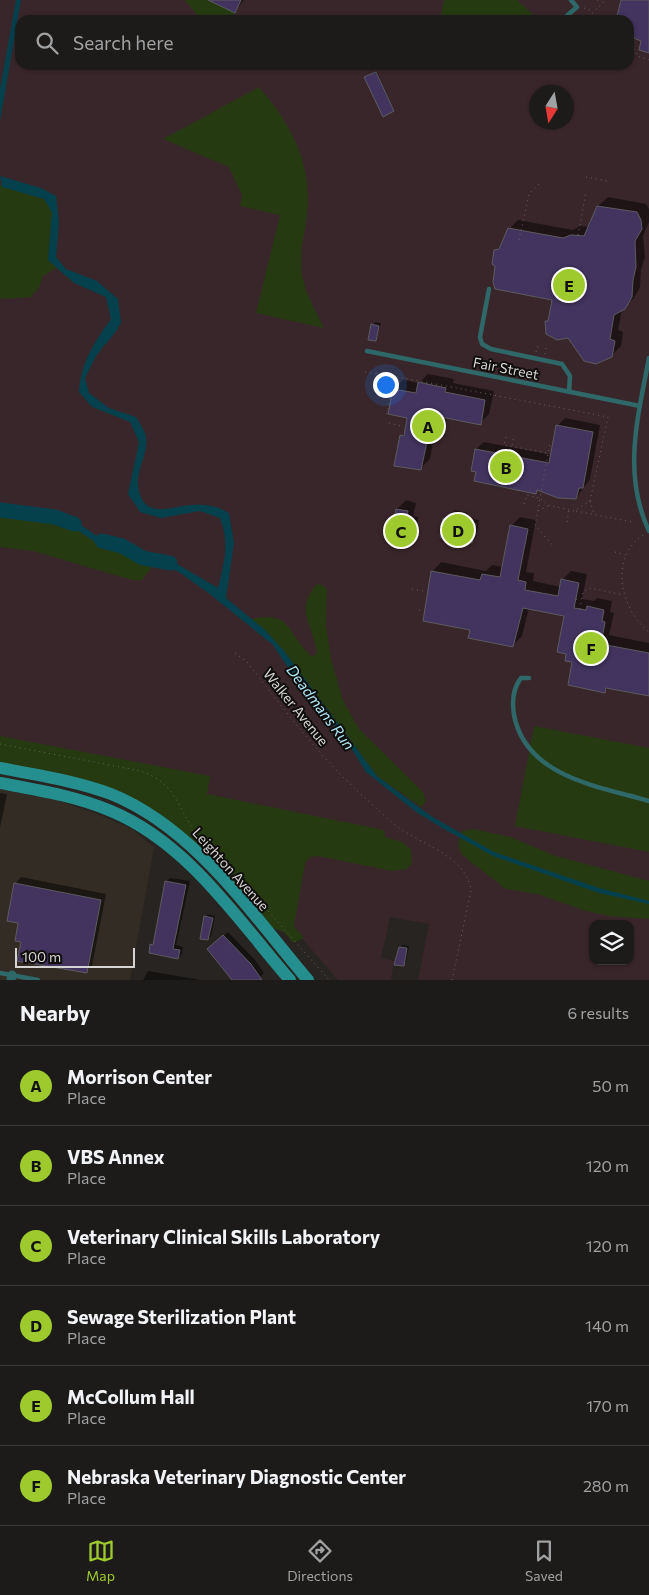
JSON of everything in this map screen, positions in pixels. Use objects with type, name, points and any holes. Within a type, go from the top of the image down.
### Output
[{"type":"main road","name":"Leighton Avenue","points":[[0,768],[91,788],[130,803],[150,814],[182,837],[207,862],[308,980]]},
{"type":"main road","name":"Leighton Avenue","points":[[0,782],[87,802],[122,816],[154,835],[172,848],[198,873],[287,979]]},
{"type":"street","points":[[287,979],[298,968]]},
{"type":"lane","points":[[568,15],[577,8],[571,0]]},
{"type":"lane","points":[[489,289],[480,337],[482,344],[491,349],[562,364],[570,376],[569,392]]},
{"type":"lane","name":"Fair Street","points":[[367,351],[640,406]]},
{"type":"lane","points":[[649,358],[634,444],[635,482],[649,531]]},
{"type":"lane","points":[[529,678],[521,678],[516,685],[514,710],[518,728],[535,756],[542,763],[566,775],[649,801]]},
{"type":"lane","points":[[0,973],[11,978],[38,980]]},
{"type":"path","points":[[598,0],[603,2]]},
{"type":"path","points":[[589,15],[606,0]]},
{"type":"path","points":[[579,6],[593,11]]},
{"type":"path","points":[[634,49],[637,56],[649,60]]},
{"type":"path","points":[[586,177],[607,181]]},
{"type":"path","points":[[519,240],[529,194],[540,183]]},
{"type":"path","points":[[578,235],[586,192]]},
{"type":"path","points":[[365,372],[608,417],[590,501],[590,508],[595,514]]},
{"type":"path","points":[[383,374],[382,380],[394,382],[387,414]]},
{"type":"path","points":[[389,423],[401,426]]},
{"type":"path","points":[[512,446],[514,435]]},
{"type":"path","points":[[506,437],[504,445],[548,453]]},
{"type":"path","points":[[550,443],[535,524],[552,546]]},
{"type":"path","points":[[524,504],[527,495],[540,498],[548,506],[632,522]]},
{"type":"path","points":[[574,510],[590,501]]},
{"type":"path","points":[[538,511],[548,506]]},
{"type":"path","points":[[567,522],[569,510]]},
{"type":"path","points":[[643,535],[630,545],[626,555],[623,573],[624,595],[636,619],[649,632]]},
{"type":"path","points":[[615,552],[626,555]]},
{"type":"path","points":[[580,609],[583,592],[590,588],[624,595]]},
{"type":"path","points":[[412,589],[423,591]]},
{"type":"path","points":[[576,599],[582,600]]},
{"type":"path","points":[[419,610],[425,611]]},
{"type":"path","name":"Walker Avenue","points":[[235,653],[247,662],[312,746],[355,790],[401,830],[435,849],[464,872],[470,883],[471,891],[452,980]]},
{"type":"shaded area","points":[[0,0],[649,0],[649,980],[418,980],[429,924],[390,917],[381,958],[394,961],[391,980],[338,980],[237,863],[0,739]]},
{"type":"shaded area","points":[[0,789],[54,799],[97,814],[132,829],[154,847],[130,980],[0,980]]},
{"type":"green space","points":[[185,0],[236,0],[234,15],[197,15]]},
{"type":"green space","points":[[444,0],[517,0],[534,15],[441,15]]},
{"type":"green space","points":[[259,87],[287,125],[294,138],[304,167],[308,199],[301,257],[302,275],[308,296],[324,328],[256,313],[280,215],[240,206],[242,195],[229,167],[163,139]]},
{"type":"green space","points":[[0,185],[44,199],[52,212],[48,260],[57,267],[42,277],[40,286],[31,297],[0,299]]},
{"type":"green space","points":[[0,513],[67,523],[101,546],[152,559],[152,567],[142,580],[132,580],[33,551],[0,547]]},
{"type":"green space","points":[[317,584],[323,585],[327,590],[326,625],[331,659],[343,700],[359,729],[423,792],[426,801],[421,807],[377,776],[284,651],[251,619],[265,617],[283,621],[313,657],[317,652],[306,609],[310,593]]},
{"type":"green space","points":[[534,726],[649,748],[649,852],[515,826]]},
{"type":"green space","points":[[0,736],[210,776],[207,794],[384,830],[385,837],[402,842],[411,849],[412,863],[407,869],[392,871],[318,856],[310,857],[305,863],[294,926],[304,938],[293,943],[285,933],[271,927],[163,817],[0,764]]},
{"type":"green space","points":[[473,829],[510,837],[556,856],[649,881],[649,919],[609,916],[583,910],[537,894],[506,889],[462,855],[459,843],[462,831]]},
{"type":"water","points":[[16,0],[21,0],[18,15],[15,15],[15,35],[0,121],[0,89]]},
{"type":"water","points":[[0,176],[41,188],[56,196],[59,222],[56,257],[66,269],[97,281],[118,299],[121,323],[96,356],[85,378],[89,393],[109,408],[136,417],[143,429],[146,437],[146,449],[139,474],[138,486],[145,504],[159,509],[203,505],[216,507],[229,513],[234,543],[226,598],[265,630],[284,651],[377,776],[431,816],[494,852],[599,888],[649,901],[649,904],[599,893],[493,856],[444,829],[416,812],[366,772],[351,748],[291,672],[273,645],[179,572],[151,559],[101,546],[67,523],[0,512],[0,507],[35,515],[72,519],[103,540],[172,561],[218,588],[224,561],[225,545],[225,536],[220,518],[200,511],[161,518],[140,512],[128,494],[139,442],[130,422],[92,407],[79,392],[82,371],[89,353],[111,319],[106,297],[74,283],[48,260],[52,212],[44,199],[2,187]]},
{"type":"building","points":[[208,0],[241,0],[235,13]]},
{"type":"building","points":[[621,0],[649,0],[649,53],[639,50],[641,41],[634,38],[634,15],[617,15]]},
{"type":"building","points":[[376,72],[394,111],[383,117],[364,77]]},
{"type":"building","points":[[597,206],[637,212],[641,220],[642,229],[635,241],[636,267],[632,297],[625,309],[614,315],[610,339],[615,341],[612,357],[596,364],[584,361],[568,338],[557,340],[546,334],[545,321],[548,321],[552,300],[495,289],[493,282],[495,266],[492,264],[494,250],[499,249],[508,228],[563,238],[571,235],[584,236]]},
{"type":"building","points":[[371,324],[379,326],[376,341],[368,340]]},
{"type":"building","points":[[418,382],[446,388],[445,392],[485,400],[481,425],[441,417],[436,439],[428,437],[421,470],[394,466],[400,435],[404,436],[407,418],[388,414],[393,389],[416,393]]},
{"type":"building","points":[[556,425],[593,432],[583,488],[579,488],[576,499],[558,498],[537,490],[536,494],[474,481],[476,472],[471,471],[475,449],[549,463]]},
{"type":"building","points":[[396,509],[408,511],[405,525],[410,526],[408,536],[403,535],[401,543],[390,541]]},
{"type":"building","points":[[449,514],[465,517],[464,522],[476,524],[472,543],[440,537],[443,518],[448,519]]},
{"type":"building","points":[[510,525],[528,529],[518,580],[526,582],[525,590],[558,596],[561,579],[579,583],[574,608],[586,610],[587,606],[604,610],[602,621],[605,622],[601,644],[649,653],[649,696],[606,688],[605,693],[568,685],[572,662],[565,661],[566,654],[557,652],[564,616],[523,608],[513,647],[468,638],[470,630],[423,621],[431,571],[480,580],[482,574],[500,577]]},
{"type":"building","points":[[165,881],[186,885],[173,949],[180,950],[178,959],[149,953],[150,944],[153,945]]},
{"type":"building","points":[[14,883],[101,900],[87,973],[17,961],[21,942],[15,941],[18,923],[7,921]]},
{"type":"building","points":[[204,916],[213,918],[208,940],[200,939]]},
{"type":"building","points":[[223,935],[251,964],[262,980],[232,980],[207,949]]},
{"type":"building","points":[[399,947],[407,948],[404,966],[394,965]]},
{"type":"waterway","points":[[105,343],[117,328]]},
{"type":"waterway","name":"Deadmans Run","points":[[0,510],[55,517],[74,524]]},
{"type":"waterway","name":"Deadmans Run","points":[[102,541],[122,546],[143,558],[170,563]]},
{"type":"place","name":"McCollum Hall","points":[[569,285]]},
{"type":"place","name":"Morrison Center","points":[[428,426]]},
{"type":"place","name":"VBS Annex","points":[[506,467]]},
{"type":"place","name":"Sewage Sterilization Plant","points":[[458,530]]},
{"type":"place","name":"Veterinary Clinical Skills Laboratory","points":[[401,531]]},
{"type":"place","name":"Nebraska Veterinary Diagnostic Center","points":[[591,648]]}]
